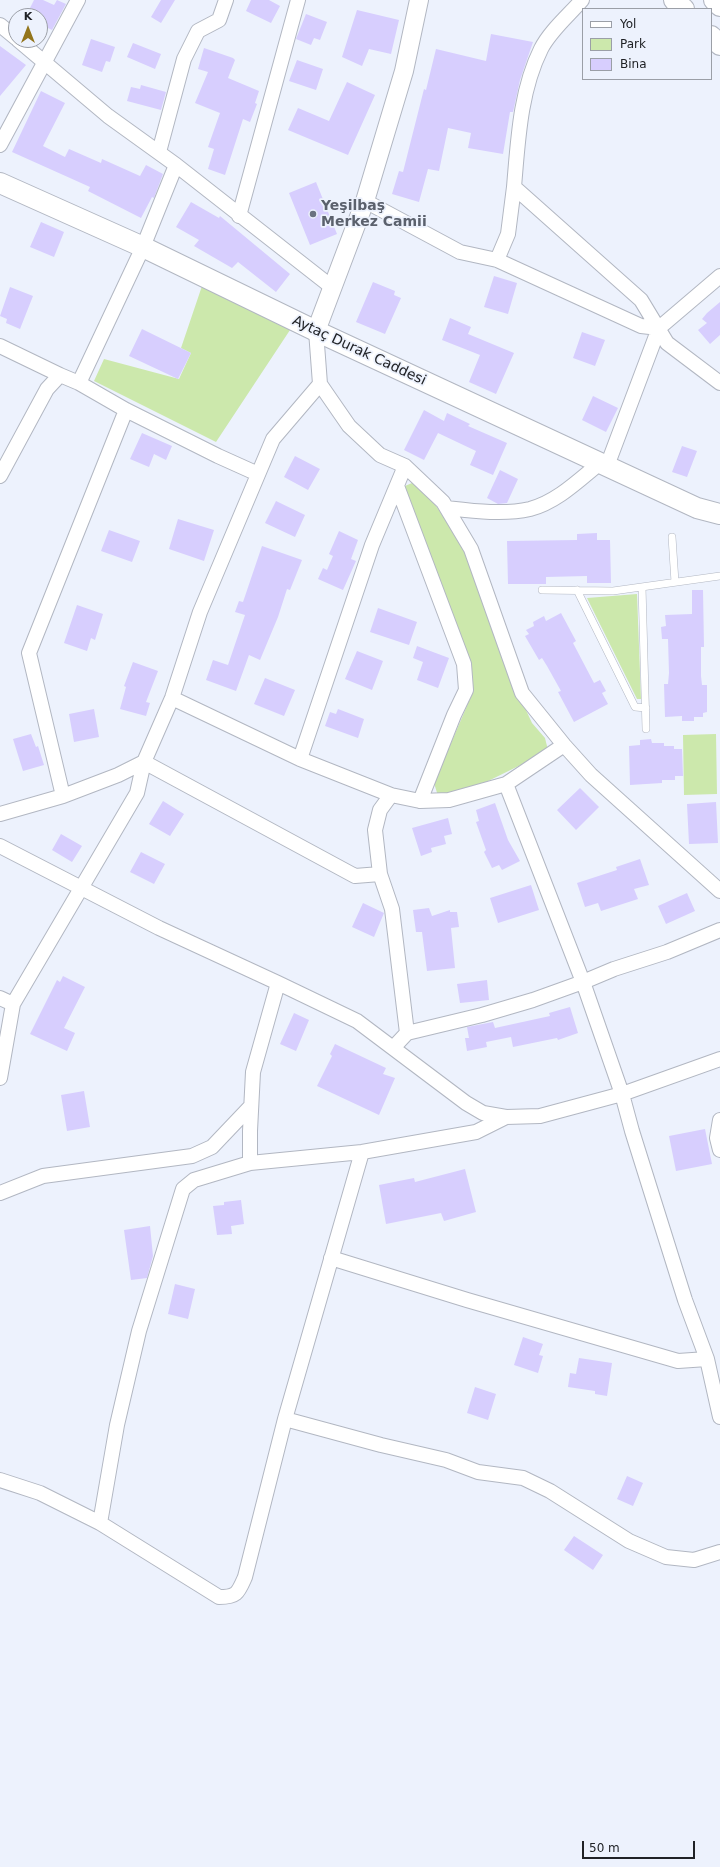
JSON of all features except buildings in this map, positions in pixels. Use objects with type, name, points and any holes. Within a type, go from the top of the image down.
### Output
[{"type":"main road","points":[[674,0],[683,8]]},
{"type":"main road","points":[[714,0],[720,6]]},
{"type":"main road","points":[[712,37],[720,45]]},
{"type":"main road","name":"Aytaç Durak Caddesi","points":[[0,183],[143,247],[316,331],[697,508],[720,514]]},
{"type":"street","points":[[0,145],[78,0]]},
{"type":"street","points":[[159,152],[184,59],[198,31],[219,20],[226,0]]},
{"type":"street","points":[[239,216],[298,0]]},
{"type":"street","points":[[419,0],[404,71],[365,201],[316,331],[320,384],[349,426],[380,455],[405,466],[443,502],[447,508],[471,549],[522,692],[564,745],[591,775],[720,891]]},
{"type":"street","points":[[496,260],[508,234],[522,113],[532,71],[541,49],[582,0]]},
{"type":"street","points":[[0,25],[8,32]]},
{"type":"street","points":[[28,48],[108,116],[159,152],[333,288]]},
{"type":"street","points":[[79,383],[143,247],[176,165]]},
{"type":"street","points":[[514,187],[641,300],[667,343],[720,383]]},
{"type":"street","points":[[365,201],[460,252],[496,260],[641,326],[659,328]]},
{"type":"street","points":[[447,508],[490,512],[530,509],[553,499],[603,464],[659,328],[720,276]]},
{"type":"street","points":[[0,346],[60,376],[79,383],[126,410],[218,456],[258,474]]},
{"type":"street","points":[[0,476],[46,389],[60,376]]},
{"type":"street","points":[[0,1078],[13,1004],[137,793],[144,762],[172,698],[200,612],[273,439],[320,384]]},
{"type":"street","points":[[63,796],[29,652],[126,410]]},
{"type":"street","points":[[300,759],[372,545],[405,466]]},
{"type":"street","points":[[396,486],[464,664],[466,690],[454,715],[420,801]]},
{"type":"street","points":[[172,698],[300,759],[391,795],[420,801],[449,800],[506,784],[564,745]]},
{"type":"street","points":[[0,814],[63,796],[118,775],[144,762]]},
{"type":"street","points":[[144,762],[355,876],[380,874]]},
{"type":"street","points":[[506,784],[583,982],[622,1094],[632,1131],[685,1300],[707,1359],[720,1417]]},
{"type":"street","points":[[391,795],[380,810],[375,830],[380,874],[392,909],[407,1033]]},
{"type":"street","points":[[0,846],[159,928],[357,1021],[466,1104],[483,1113],[506,1117],[540,1116],[622,1094],[720,1059]]},
{"type":"street","points":[[393,1048],[407,1033],[519,1004],[583,982],[614,969],[667,952],[720,930]]},
{"type":"street","points":[[250,1163],[253,1072],[278,983]]},
{"type":"street","points":[[0,998],[13,1004]]},
{"type":"street","points":[[0,1193],[43,1176],[192,1156],[212,1147],[251,1106]]},
{"type":"street","points":[[100,1523],[116,1424],[139,1331],[182,1189],[194,1180],[250,1163],[362,1152],[476,1132],[506,1117]]},
{"type":"street","points":[[720,1120],[717,1138],[720,1150]]},
{"type":"street","points":[[0,1480],[40,1493],[100,1523],[218,1597],[230,1597],[239,1592],[245,1577],[285,1419],[362,1152]]},
{"type":"street","points":[[331,1258],[467,1300],[678,1361],[707,1359]]},
{"type":"street","points":[[285,1419],[381,1445],[446,1460],[478,1472],[524,1478],[550,1491],[629,1540],[666,1557],[694,1560],[720,1552]]},
{"type":"lane","points":[[672,537],[675,582]]},
{"type":"lane","points":[[542,590],[613,591],[720,576]]},
{"type":"lane","points":[[642,587],[646,729]]},
{"type":"lane","points":[[577,590],[635,707],[646,708]]},
{"type":"green space","points":[[202,286],[290,330],[216,442],[94,381],[104,359],[179,379],[191,353],[181,348]]},
{"type":"green space","points":[[412,483],[431,499],[465,547],[519,695],[532,723],[545,738],[548,750],[541,755],[478,786],[438,796],[434,783],[472,694],[473,681],[442,585],[406,491],[405,486]]},
{"type":"green space","points":[[637,594],[641,699],[637,699],[587,598]]},
{"type":"green space","points":[[716,734],[717,794],[684,795],[683,735]]},
{"type":"place","name":"Yeşilbaş Merkez Camii","points":[[313,214]]}]
